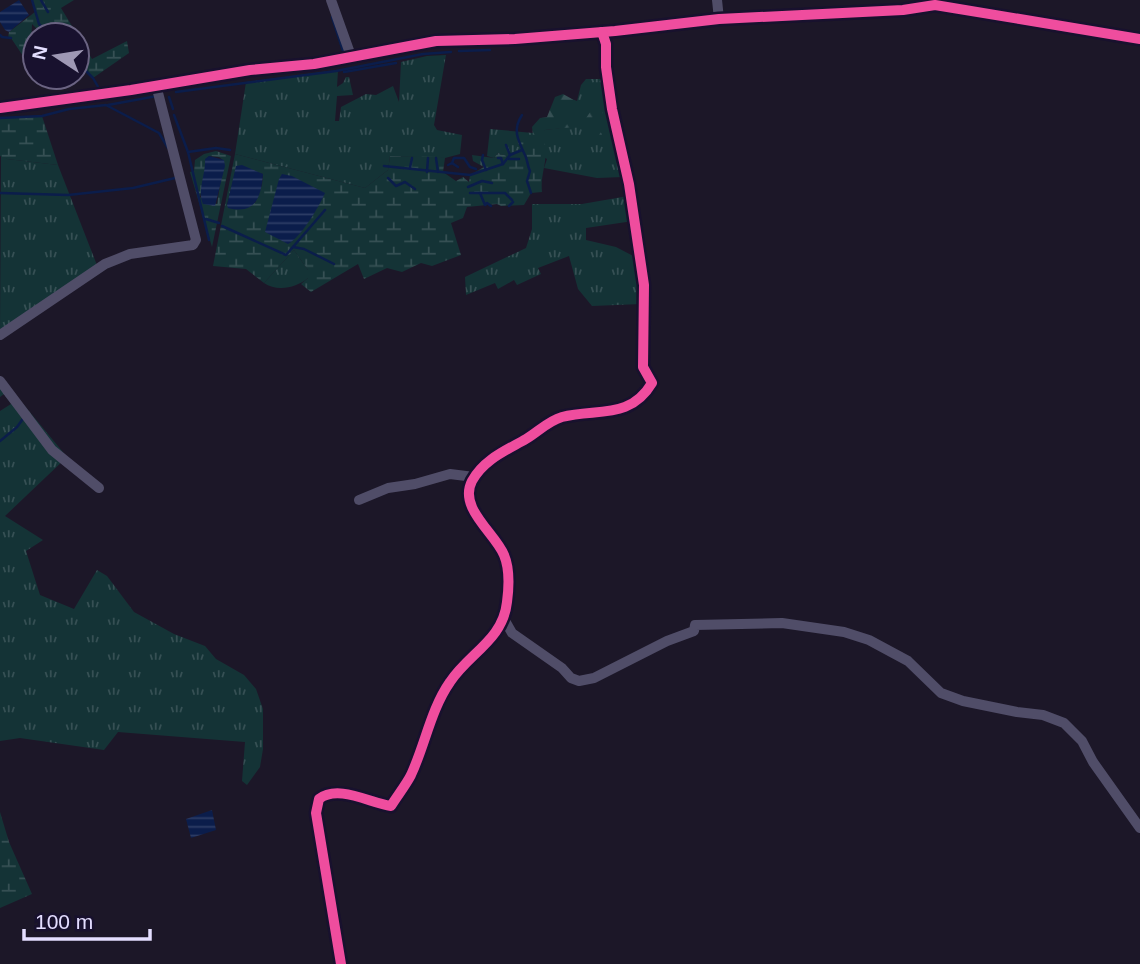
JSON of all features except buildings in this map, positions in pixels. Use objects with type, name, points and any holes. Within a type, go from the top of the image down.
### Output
[{"type":"street","points":[[331,0],[351,56]]},
{"type":"street","points":[[717,0],[719,19]]},
{"type":"street","points":[[0,108],[250,70],[314,64],[436,41],[515,39],[719,19],[903,10],[935,5],[1140,39]]},
{"type":"street","points":[[341,964],[316,813],[319,799],[338,794],[366,798],[391,806],[411,776],[450,680],[490,641],[504,619],[509,586],[506,561],[471,503],[469,493],[474,477],[496,455],[555,420],[565,416],[625,408],[645,395],[652,383],[643,367],[645,285],[629,184],[612,108],[606,68],[606,44],[602,32]]},
{"type":"street","points":[[0,334],[105,264],[130,254],[193,245],[196,240],[156,85]]},
{"type":"street","points":[[0,381],[52,450],[99,488]]},
{"type":"street","points":[[359,500],[388,488],[450,474],[474,477]]},
{"type":"street","points":[[504,619],[512,633],[562,668],[571,678],[579,681],[594,678],[667,641],[694,631],[695,625],[782,624],[844,632],[869,640],[908,661],[941,693],[963,701],[1043,715],[1064,723],[1082,741],[1093,762],[1140,828]]},
{"type":"street","points":[[490,641],[512,633]]},
{"type":"green space","points":[[32,0],[74,0],[61,8],[69,21],[23,21],[35,12]]},
{"type":"green space","points":[[21,23],[21,53],[11,38],[8,38],[9,32]]},
{"type":"green space","points":[[127,41],[129,53],[93,78],[91,57]]},
{"type":"green space","points":[[446,55],[434,125],[437,130],[462,135],[460,154],[445,158],[390,156],[388,170],[365,188],[235,154],[246,82],[338,70],[337,87],[349,77],[353,95],[337,96],[335,121],[339,121],[341,107],[366,94],[376,95],[393,86],[399,102],[401,62]]},
{"type":"green space","points":[[586,79],[605,79],[607,105],[623,177],[597,178],[544,168],[547,159],[517,141],[527,159],[522,162],[498,153],[494,158],[487,156],[490,129],[533,135],[561,128],[572,107],[572,99],[577,101],[581,85]]},
{"type":"green space","points":[[563,94],[572,99],[572,107],[580,115],[574,127],[545,130],[538,137],[533,135],[532,127],[540,118],[547,117],[555,97]]},
{"type":"green space","points":[[597,102],[602,104],[603,116],[596,124],[602,134],[599,141],[594,136],[587,136],[582,124]]},
{"type":"green space","points":[[42,116],[58,165],[0,156],[0,118]]},
{"type":"green space","points":[[522,137],[545,144],[542,192],[531,193],[524,205],[467,207],[463,218],[451,223],[461,255],[432,266],[421,263],[402,272],[387,268],[364,279],[358,264],[311,292],[301,284],[308,278],[308,270],[294,250],[264,283],[246,269],[213,266],[235,154],[365,188],[388,170],[390,156],[445,158],[443,172],[456,181],[463,177],[469,182],[470,175],[484,167],[473,161],[472,155],[494,158],[498,153],[507,156],[517,150],[521,161],[527,159],[517,141]],"holes":[[[237,166],[263,174],[255,203],[227,204]]]},
{"type":"green space","points":[[216,151],[231,156],[212,247],[190,172],[194,171],[195,160]],"holes":[[[209,156],[219,157],[224,161],[217,204],[200,197],[206,169],[205,160]]]},
{"type":"green space","points":[[1,155],[7,159],[58,165],[100,273],[0,337]]},
{"type":"green space","points":[[628,196],[633,221],[586,228],[586,240],[616,247],[637,258],[641,304],[592,306],[578,289],[569,256],[538,268],[541,274],[517,285],[514,280],[498,289],[495,283],[466,295],[465,277],[526,248],[532,229],[532,204],[582,204]]},
{"type":"green space","points":[[294,250],[308,270],[308,278],[286,288],[264,283]]},
{"type":"green space","points":[[0,376],[67,457],[5,516],[43,540],[26,551],[40,595],[74,609],[97,570],[107,576],[134,612],[174,634],[205,646],[216,659],[244,675],[256,689],[263,709],[260,767],[247,785],[242,781],[245,742],[118,732],[104,750],[20,738],[0,741],[0,411],[11,404],[4,394],[0,397]]},
{"type":"green space","points":[[0,812],[9,842],[32,894],[0,908]]},
{"type":"water","points":[[19,0],[29,15],[9,32],[0,22],[0,12]]},
{"type":"water","points":[[209,156],[224,160],[225,166],[215,206],[203,204],[201,199],[205,159]]},
{"type":"water","points":[[242,165],[263,174],[255,203],[237,210],[228,208],[227,205],[236,166]]},
{"type":"water","points":[[282,174],[292,176],[325,193],[304,228],[288,244],[265,232]]},
{"type":"water","points":[[212,810],[216,830],[191,838],[186,819]]},
{"type":"waterway","points":[[32,0],[38,21]]},
{"type":"waterway","points":[[41,0],[48,12]]},
{"type":"waterway","points":[[332,17],[345,57]]},
{"type":"waterway","points":[[0,35],[11,38]]},
{"type":"waterway","points":[[459,51],[490,50]]},
{"type":"waterway","points":[[176,92],[336,71],[423,54],[451,52]]},
{"type":"waterway","points":[[344,72],[396,63]]},
{"type":"waterway","points":[[91,76],[101,92]]},
{"type":"waterway","points":[[108,105],[157,96]]},
{"type":"waterway","points":[[169,97],[173,109]]},
{"type":"waterway","points":[[0,118],[42,116],[69,109],[106,105],[159,133],[168,148]]},
{"type":"waterway","points":[[174,115],[188,152],[209,240]]},
{"type":"waterway","points":[[522,115],[517,125],[517,135],[530,171],[527,181],[531,193]]},
{"type":"waterway","points":[[506,145],[510,155]]},
{"type":"waterway","points":[[188,152],[216,148],[230,150]]},
{"type":"waterway","points":[[384,166],[470,175],[503,164],[510,155],[522,150]]},
{"type":"waterway","points":[[483,155],[486,170]]},
{"type":"waterway","points":[[410,168],[412,158]]},
{"type":"waterway","points":[[427,172],[428,158]]},
{"type":"waterway","points":[[436,158],[438,172]]},
{"type":"waterway","points":[[452,163],[454,158],[464,158],[470,167],[476,169]]},
{"type":"waterway","points":[[498,158],[501,158],[503,164]]},
{"type":"waterway","points":[[509,159],[519,159]]},
{"type":"waterway","points":[[448,165],[452,163],[458,167]]},
{"type":"waterway","points":[[0,193],[68,195],[133,188],[175,178]]},
{"type":"waterway","points":[[388,178],[396,186],[405,182],[415,189]]},
{"type":"waterway","points":[[468,187],[482,181],[492,183]]},
{"type":"waterway","points":[[470,193],[505,193],[512,200]]},
{"type":"waterway","points":[[480,193],[485,205],[487,203],[491,206]]},
{"type":"waterway","points":[[509,206],[513,202]]},
{"type":"waterway","points":[[222,226],[286,255],[325,210]]},
{"type":"waterway","points":[[206,219],[219,223]]},
{"type":"waterway","points":[[293,247],[304,249],[334,264]]},
{"type":"waterway","points":[[0,441],[17,427],[25,416]]},
{"type":"cycle path","points":[[0,108],[250,70],[314,64],[436,41],[515,39],[719,19],[903,10],[935,5],[1140,39]]},
{"type":"cycle path","points":[[341,964],[316,813],[319,799],[335,793],[391,806],[411,775],[443,693],[458,672],[492,636],[504,615],[509,584],[506,560],[479,520],[470,501],[472,481],[489,461],[552,421],[575,414],[623,408],[634,403],[652,383],[643,367],[644,285],[629,184],[612,109],[606,67],[606,44],[602,32]]}]
